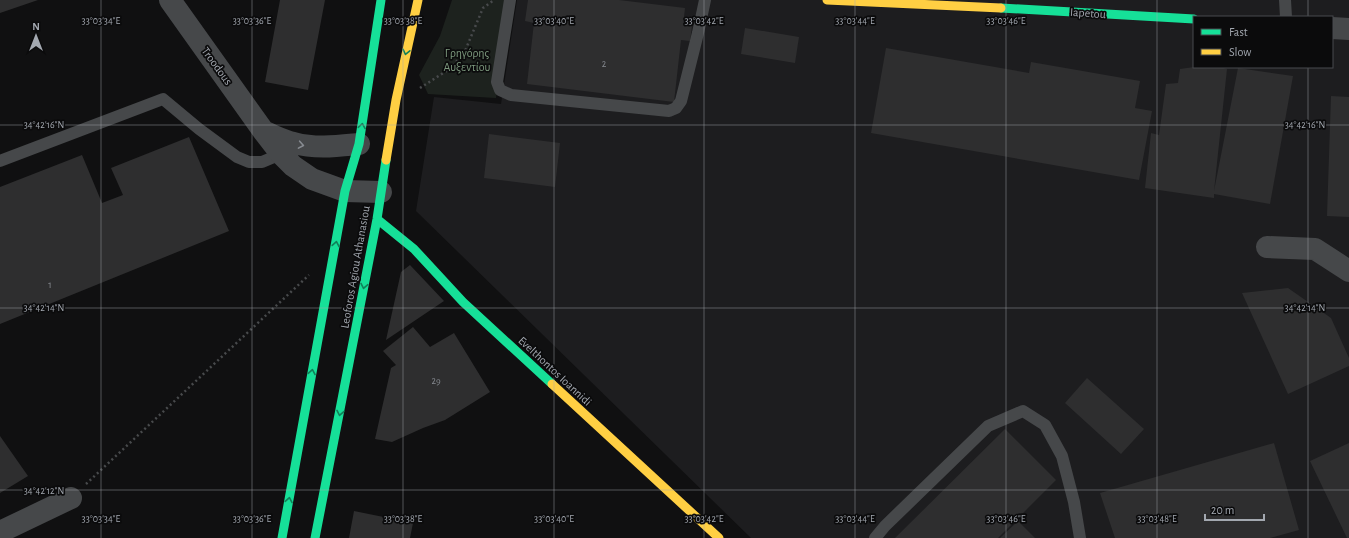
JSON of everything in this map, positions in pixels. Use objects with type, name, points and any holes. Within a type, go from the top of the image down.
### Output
[{"type":"main road","name":"Leoforos Agiou Athanasiou","points":[[282,538],[346,191],[359,144],[381,0]]},
{"type":"main road","name":"Leoforos Agiou Athanasiou","points":[[315,538],[377,219],[380,192],[396,100],[418,0]]},
{"type":"main road","name":"Iapetou","points":[[827,0],[1049,5],[1193,19]]},
{"type":"main road","points":[[412,28],[426,6]]},
{"type":"main road","name":"Evelthontos Ioannidi","points":[[377,219],[414,249],[462,302],[719,538]]},
{"type":"street","name":"Troodous","points":[[170,0],[264,132],[281,154],[293,166],[312,179],[346,191],[380,192]]},
{"type":"street","points":[[1333,28],[1349,29]]},
{"type":"street","points":[[264,132],[293,143],[307,146],[359,144]]},
{"type":"street","points":[[1267,247],[1315,249],[1349,271]]},
{"type":"street","points":[[0,532],[71,498]]},
{"type":"lane","points":[[510,0],[497,82],[500,90],[511,95],[669,111],[676,108],[681,102],[705,0]]},
{"type":"lane","points":[[1285,0],[1286,16]]},
{"type":"lane","points":[[0,160],[163,99],[199,129],[237,157],[249,162],[262,162],[281,154]]},
{"type":"lane","points":[[875,538],[885,526],[988,426],[1023,411],[1045,425],[1062,456],[1074,502],[1080,538]]},
{"type":"path","points":[[71,498],[312,272]]},
{"type":"shaded area","points":[[517,0],[1349,0],[1349,538],[751,538],[416,211],[434,97],[501,104]]},
{"type":"green space","name":"Γρηγόρης Αυξεντίου","points":[[452,0],[513,0],[496,98],[428,94],[419,75],[440,36]]},
{"type":"building","points":[[0,0],[38,0],[0,13]]},
{"type":"building","points":[[280,0],[325,0],[308,90],[265,82]]},
{"type":"building","points":[[528,0],[619,0],[685,8],[684,17],[693,18],[690,41],[681,40],[674,102],[527,84],[534,23],[525,21]]},
{"type":"building","points":[[745,28],[799,37],[795,63],[741,54]]},
{"type":"building","points":[[886,48],[1029,73],[1031,62],[1140,81],[1135,108],[1152,111],[1139,180],[871,133]]},
{"type":"building","points":[[1193,67],[1227,69],[1214,191],[1238,68],[1293,76],[1270,204],[1214,194],[1214,198],[1145,188],[1151,133],[1159,135],[1166,84],[1178,83],[1180,69]]},
{"type":"building","points":[[1331,96],[1349,97],[1349,217],[1327,216]]},
{"type":"building","points":[[489,134],[560,143],[555,187],[484,178]]},
{"type":"building","points":[[189,137],[229,231],[0,324],[0,187],[82,155],[102,203],[123,195],[111,168]]},
{"type":"building","points":[[410,265],[444,301],[386,340],[401,272]]},
{"type":"building","points":[[1288,288],[1331,318],[1349,358],[1349,366],[1288,394],[1242,293]]},
{"type":"building","points":[[413,327],[430,347],[454,333],[490,392],[445,420],[392,442],[375,439],[391,368],[396,365],[383,351]]},
{"type":"building","points":[[1087,378],[1144,429],[1121,454],[1065,403]]},
{"type":"building","points":[[1005,429],[1056,480],[998,538],[895,538]]},
{"type":"building","points":[[0,436],[28,476],[0,493]]},
{"type":"building","points":[[1274,443],[1299,530],[1270,538],[1115,538],[1100,493]]},
{"type":"building","points":[[1349,443],[1349,538],[1347,538],[1310,461]]},
{"type":"building","points":[[354,511],[413,523],[410,538],[349,538]]},
{"type":"building","points":[[1018,521],[1035,538],[1000,538]]},
{"type":"traffic: fast","points":[[282,538],[345,191],[359,144],[381,0]]},
{"type":"traffic: fast","points":[[1001,8],[1193,19]]},
{"type":"traffic: fast","points":[[315,538],[377,219],[386,160]]},
{"type":"traffic: fast","points":[[377,219],[414,249],[463,302],[552,384]]},
{"type":"traffic: slow","points":[[386,160],[396,100],[418,0]]},
{"type":"traffic: slow","points":[[827,0],[1001,8]]},
{"type":"traffic: slow","points":[[552,384],[719,538]]}]
